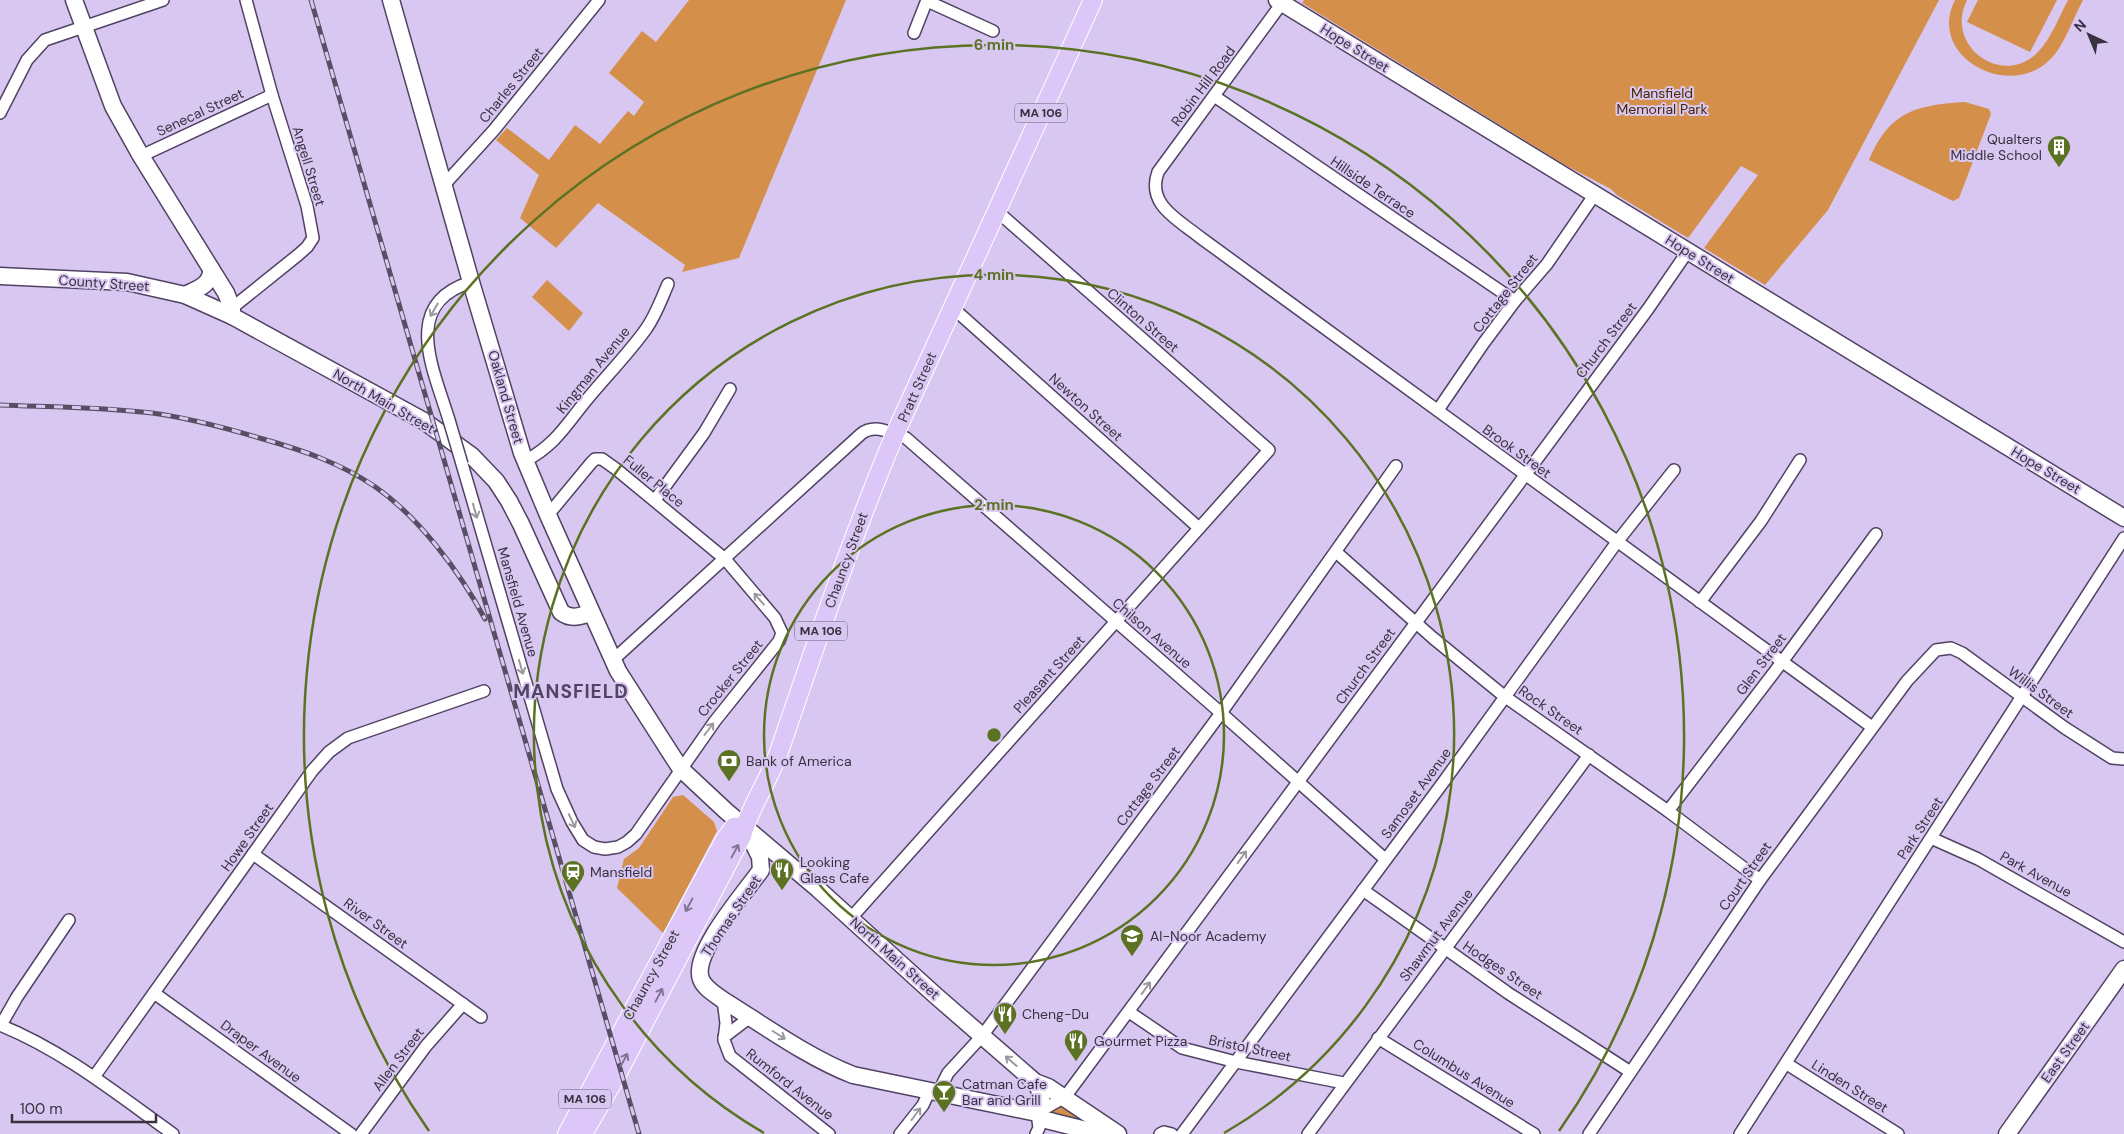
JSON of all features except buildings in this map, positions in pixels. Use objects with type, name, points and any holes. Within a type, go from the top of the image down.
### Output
[{"type":"main road","points":[[74,0],[106,90],[141,156],[211,269],[232,312]]},
{"type":"main road","name":"Oakland Street","points":[[391,0],[443,186],[525,461],[613,660],[681,769]]},
{"type":"main road","name":"Pratt Street","points":[[895,434],[998,212],[1093,0]]},
{"type":"main road","name":"Hope Street","points":[[1280,2],[2124,518]]},
{"type":"main road","points":[[185,295],[207,283],[212,276],[211,269]]},
{"type":"main road","name":"County Street","points":[[0,276],[127,282],[185,295],[232,312]]},
{"type":"main road","name":"North Main Street","points":[[232,312],[424,421],[472,456],[496,481],[509,501],[561,612],[566,616],[574,617],[591,613]]},
{"type":"main road","name":"Chauncy Street","points":[[583,1134],[739,843],[745,826],[772,770],[866,505],[895,434]]},
{"type":"main road","name":"North Main Street","points":[[681,769],[1035,1082],[1048,1086],[1118,1134]]},
{"type":"main road","name":"Chauncy Street","points":[[567,1134],[724,841],[734,827],[745,826]]},
{"type":"main road","name":"Thomas Street","points":[[745,826],[760,857],[761,870],[721,925],[701,960],[699,971],[703,984],[723,1000],[752,1018],[832,1066],[853,1075],[1037,1113],[1042,1119],[1102,1134]]},
{"type":"main road","points":[[761,870],[770,866],[780,865],[800,874]]},
{"type":"main road","name":"East Street","points":[[2007,1134],[2124,969]]},
{"type":"main road","points":[[1035,1082],[1042,1098],[1042,1106],[1037,1113]]},
{"type":"street","points":[[0,113],[27,60],[45,40],[163,0]]},
{"type":"street","name":"Angell Street","points":[[232,312],[307,247],[313,238],[307,206],[272,95],[246,0]]},
{"type":"street","name":"Charles Street","points":[[443,186],[506,116],[599,0]]},
{"type":"street","points":[[914,33],[927,0],[993,30]]},
{"type":"street","name":"Robin Hill Road","points":[[1155,189],[1156,178],[1162,165],[1214,96],[1280,2]]},
{"type":"street","name":"Senecal Street","points":[[141,156],[272,95]]},
{"type":"street","name":"Hillside Terrace","points":[[1214,96],[1516,301]]},
{"type":"street","name":"Brook Street","points":[[1155,189],[1157,200],[1201,238],[1438,410],[1525,476],[1872,727]]},
{"type":"street","name":"Cottage Street","points":[[1438,410],[1516,301],[1547,264],[1596,194]]},
{"type":"street","name":"Clinton Street","points":[[998,212],[1269,450]]},
{"type":"street","name":"Church Street","points":[[1065,1097],[1525,476],[1688,252]]},
{"type":"street","name":"Mansfield Avenue","points":[[471,282],[452,289],[434,308],[427,325],[430,356],[557,789],[577,832],[583,840],[594,847],[605,849],[618,847],[636,834],[681,769]]},
{"type":"street","name":"Kingman Avenue","points":[[525,461],[543,451],[562,432],[633,346],[655,314],[668,284]]},
{"type":"street","name":"Newton Street","points":[[953,308],[1199,528]]},
{"type":"street","points":[[655,500],[693,449],[730,389]]},
{"type":"street","name":"Pratt Street","points":[[613,660],[866,430],[878,428],[895,434]]},
{"type":"street","name":"Chilson Avenue","points":[[895,434],[906,438],[1221,713],[1385,860]]},
{"type":"street","name":"Pleasant Street","points":[[851,918],[1269,450]]},
{"type":"street","name":"Fuller Place","points":[[548,515],[591,463],[598,459],[616,468],[725,559]]},
{"type":"street","points":[[1700,602],[1761,521],[1800,460]]},
{"type":"street","name":"Cottage Street","points":[[900,1134],[923,1105],[936,1093],[948,1073],[982,1036],[1221,713],[1396,466]]},
{"type":"street","name":"Samoset Avenue","points":[[1182,1134],[1617,542],[1674,470]]},
{"type":"street","name":"Glen Street","points":[[1668,811],[1782,662],[1876,534]]},
{"type":"street","name":"Park Street","points":[[1740,1134],[2124,538]]},
{"type":"street","name":"Rock Street","points":[[1336,552],[1433,638],[1504,696],[1668,811],[1760,880]]},
{"type":"street","name":"Crocker Street","points":[[681,769],[709,728],[779,641],[782,633],[775,618],[725,559]]},
{"type":"street","name":"Willis Street","points":[[1942,647],[1962,653],[2022,698],[2112,758],[2124,759]]},
{"type":"street","name":"Court Street","points":[[1589,1134],[1760,880],[1907,681],[1936,650],[1942,647]]},
{"type":"street","name":"Howe Street","points":[[94,1078],[312,771],[329,752],[348,738],[484,691]]},
{"type":"street","name":"Shawmut Avenue","points":[[1308,1134],[1589,755]]},
{"type":"street","name":"Park Avenue","points":[[1931,838],[1978,859],[2124,942]]},
{"type":"street","name":"River Street","points":[[253,854],[481,1017]]},
{"type":"street","name":"Hodges Street","points":[[1363,890],[1508,994],[1629,1072]]},
{"type":"street","points":[[69,920],[0,1025],[46,1046],[82,1067],[94,1078],[173,1134]]},
{"type":"street","name":"Draper Avenue","points":[[154,993],[350,1134]]},
{"type":"street","name":"Rumford Avenue","points":[[723,1000],[726,1023],[724,1037],[730,1056],[829,1134]]},
{"type":"street","name":"Allen Street","points":[[361,1134],[426,1046],[463,1004]]},
{"type":"street","name":"Bristol Street","points":[[1129,1012],[1182,1048],[1236,1062],[1344,1083]]},
{"type":"street","points":[[724,1037],[745,1020],[752,1018]]},
{"type":"street","name":"Columbus Avenue","points":[[1378,1038],[1534,1134]]},
{"type":"street","name":"Linden Street","points":[[1786,1064],[1898,1134]]},
{"type":"street","points":[[1036,1134],[1039,1128],[1037,1113],[1065,1097]]},
{"type":"street","points":[[1160,1134],[1164,1132],[1172,1134]]},
{"type":"green space","points":[[689,0],[846,0],[739,258],[682,272],[685,265],[598,203],[556,248],[520,218],[539,175],[496,140],[507,128],[549,160],[575,125],[600,144],[628,111],[634,116],[644,102],[609,73],[642,31],[656,42]]},
{"type":"green space","name":"Mansfield Memorial Park","points":[[1304,0],[1939,0],[1828,210],[1765,285],[1704,248],[1758,175],[1741,166],[1688,238],[1617,195],[1611,189],[1565,165],[1302,3]]},
{"type":"green space","points":[[1955,0],[1967,0],[1962,17],[1963,32],[1970,46],[1980,56],[1993,63],[2008,66],[2023,63],[2037,53],[2051,35],[2068,0],[2083,0],[2059,49],[2038,69],[2018,75],[1998,75],[1979,68],[1963,56],[1952,40],[1949,21]]},
{"type":"green space","points":[[1978,0],[2057,0],[2030,52],[1967,22]]},
{"type":"green space","points":[[1965,102],[1989,109],[1991,114],[1959,198],[1953,201],[1869,160],[1886,131],[1906,114],[1933,105]]},
{"type":"green space","points":[[547,280],[583,313],[569,331],[532,297]]},
{"type":"green space","points":[[683,795],[714,822],[717,831],[663,933],[617,888],[624,859],[639,848],[673,797]]},
{"type":"green space","points":[[1065,1104],[1097,1124],[1042,1116]]},
{"type":"railway","points":[[311,0],[639,1134]]},
{"type":"railway","points":[[0,405],[114,410],[166,415],[249,435],[292,448],[348,470],[390,498],[422,529],[450,564],[485,619]]},
{"type":"place","name":"Qualters Middle School","points":[[2059,168]]},
{"type":"place","name":"Bank of America","points":[[729,782]]},
{"type":"place","name":"Looking Glass Cafe","points":[[782,891]]},
{"type":"place","name":"Mansfield","points":[[573,893]]},
{"type":"place","name":"Al-Noor Academy","points":[[1132,957]]},
{"type":"place","name":"Cheng-Du","points":[[1005,1035]]},
{"type":"place","name":"Gourmet Pizza","points":[[1076,1062]]},
{"type":"place","name":"Catman Cafe Bar and Grill","points":[[944,1113]]},
{"type":"district","name":"MANSFIELD","points":[[571,691]]}]
